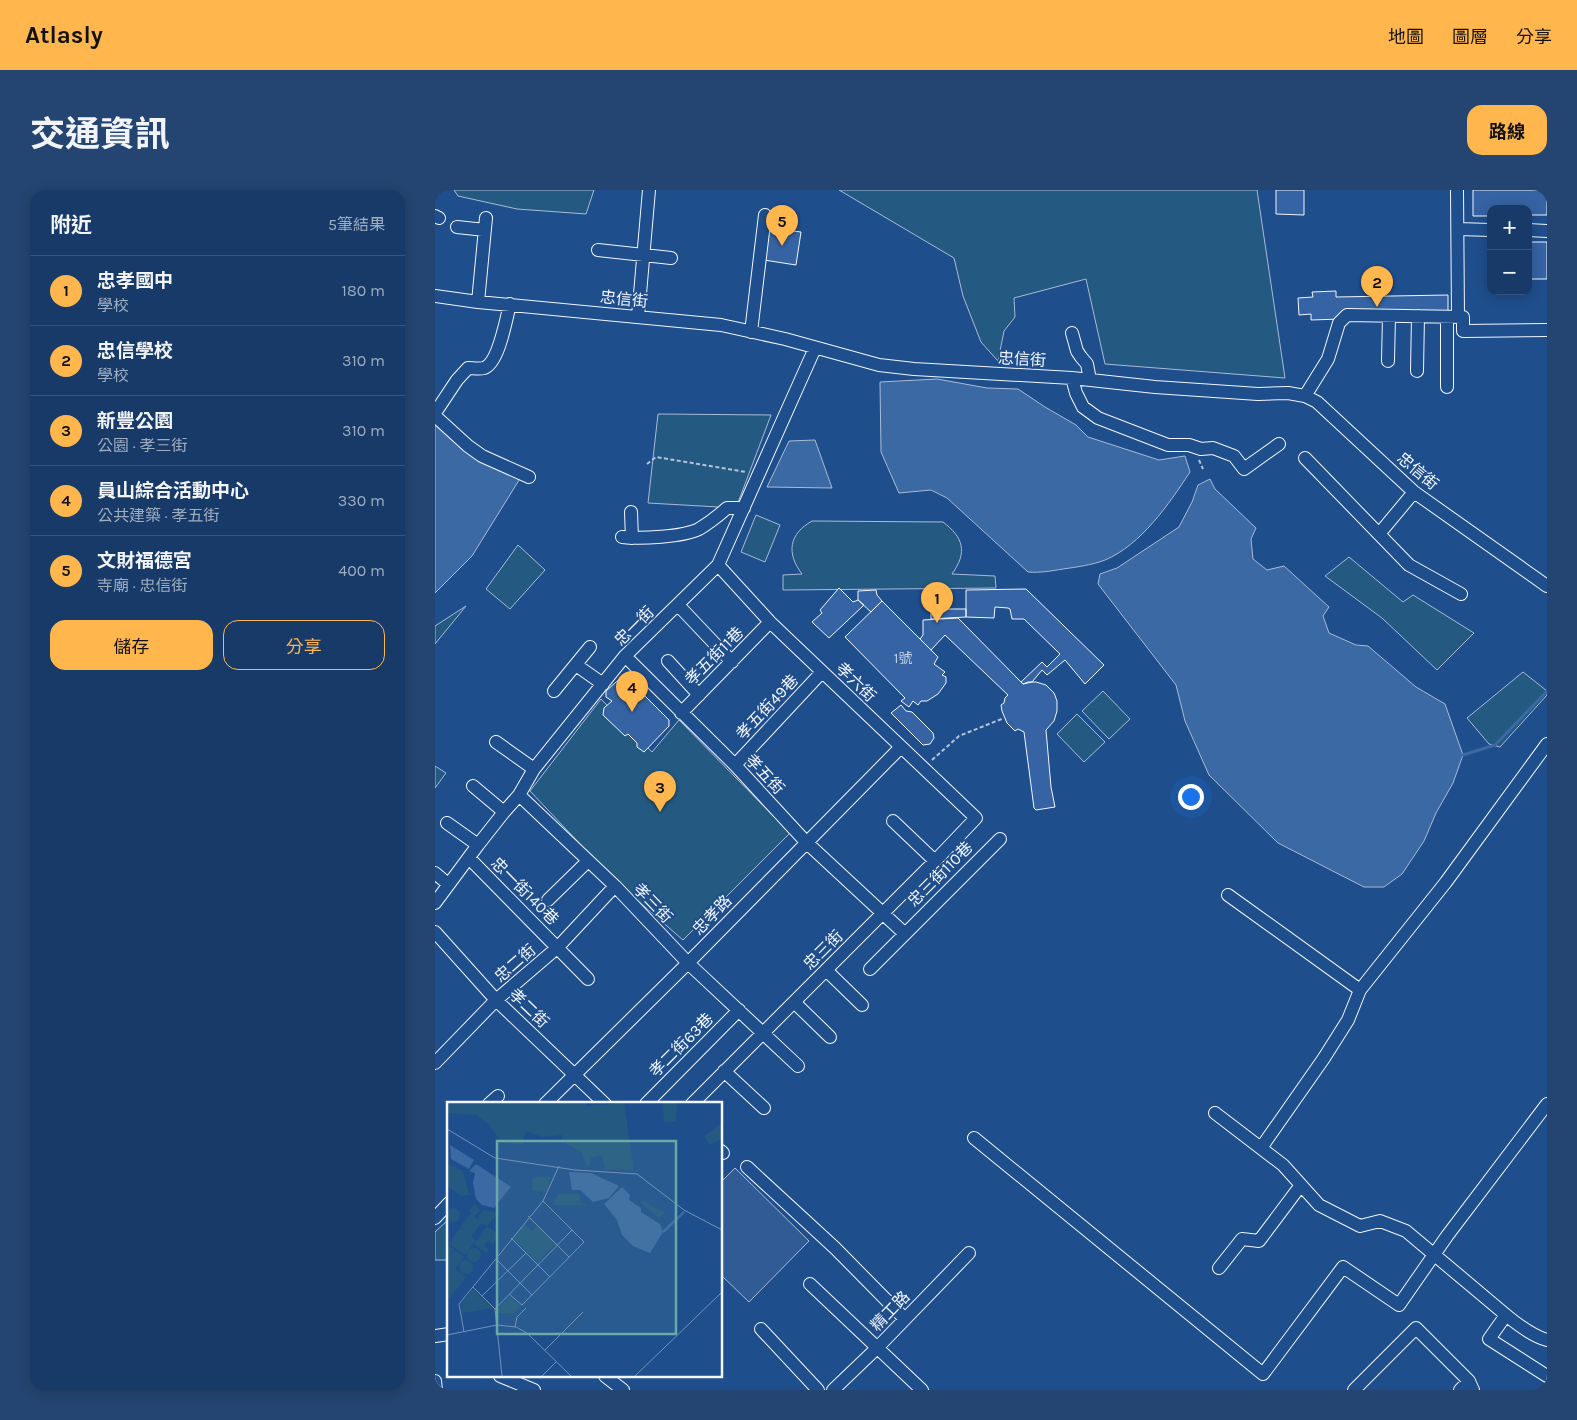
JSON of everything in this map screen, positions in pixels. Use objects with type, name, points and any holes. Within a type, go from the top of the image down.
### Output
[{"type":"street","points":[[638,317],[645,256],[649,190]]},
{"type":"street","points":[[1447,387],[1456,279],[1457,190]]},
{"type":"street","points":[[751,332],[765,215]]},
{"type":"street","points":[[457,227],[485,224],[478,302]]},
{"type":"street","points":[[1458,229],[1487,230]]},
{"type":"street","points":[[1532,230],[1547,231]]},
{"type":"street","points":[[598,250],[671,258]]},
{"type":"street","name":"忠信街","points":[[435,296],[478,302],[721,325],[785,339],[879,365],[914,369],[1072,378],[1258,394],[1288,393],[1305,396],[1317,402],[1414,492],[1547,586]]},
{"type":"street","points":[[510,304],[496,354],[491,363],[485,368],[468,368],[457,380],[435,415],[468,446],[482,456],[529,477]]},
{"type":"street","points":[[1305,396],[1328,359],[1339,323],[1347,315],[1463,316],[1463,331],[1547,330]]},
{"type":"street","points":[[1388,361],[1389,316]]},
{"type":"street","points":[[1417,371],[1418,316]]},
{"type":"street","points":[[1072,333],[1077,351],[1087,364],[1090,380]]},
{"type":"street","name":"忠一街","points":[[435,903],[478,845],[519,795],[534,769],[625,656],[719,565],[815,348]]},
{"type":"street","points":[[1072,378],[1076,393],[1083,407],[1097,418],[1168,445],[1189,445],[1201,449],[1213,448],[1234,456],[1244,469],[1279,444]]},
{"type":"street","points":[[1305,458],[1409,565],[1461,594]]},
{"type":"street","points":[[1379,534],[1414,492]]},
{"type":"street","points":[[631,512],[627,538],[665,536],[697,530],[718,517],[727,508],[744,508]]},
{"type":"street","name":"孝六街","points":[[719,565],[770,622],[976,818]]},
{"type":"street","points":[[678,605],[732,662]]},
{"type":"street","name":"孝五街11巷","points":[[681,713],[770,622]]},
{"type":"street","points":[[554,691],[589,647]]},
{"type":"street","name":"孝五街","points":[[625,656],[735,765],[806,842],[882,914]]},
{"type":"street","points":[[668,661],[699,695]]},
{"type":"street","points":[[576,665],[603,684]]},
{"type":"street","name":"孝五街49巷","points":[[735,765],[823,672]]},
{"type":"street","points":[[496,742],[534,769]]},
{"type":"street","points":[[1261,1148],[1324,1058],[1348,1020],[1360,990],[1446,882],[1547,744]]},
{"type":"street","name":"忠孝路","points":[[547,1102],[688,963],[901,747]]},
{"type":"street","points":[[473,786],[504,812]]},
{"type":"street","name":"孝三街","points":[[519,795],[615,886],[688,963],[798,1066]]},
{"type":"street","name":"忠三街","points":[[694,1102],[976,818]]},
{"type":"street","points":[[893,821],[935,861]]},
{"type":"street","points":[[447,823],[478,845]]},
{"type":"street","name":"忠三街110巷","points":[[870,969],[999,839]]},
{"type":"street","name":"忠一街140巷","points":[[469,858],[588,979]]},
{"type":"street","points":[[548,900],[588,861]]},
{"type":"street","points":[[435,873],[448,884]]},
{"type":"street","name":"忠二街","points":[[435,1063],[496,1000],[558,947],[615,886]]},
{"type":"street","points":[[1228,895],[1360,990]]},
{"type":"street","points":[[882,914],[904,933]]},
{"type":"street","name":"孝二街","points":[[435,932],[496,1000],[603,1102]]},
{"type":"street","points":[[826,970],[862,1005]]},
{"type":"street","points":[[794,1002],[830,1037]]},
{"type":"street","name":"孝二街63巷","points":[[649,1102],[739,1010]]},
{"type":"street","points":[[725,1071],[764,1108]]},
{"type":"street","points":[[974,1138],[1263,1374],[1343,1267],[1399,1305],[1547,1104]]},
{"type":"street","points":[[1215,1113],[1283,1166],[1319,1205],[1360,1226],[1380,1221],[1406,1231],[1506,1316],[1540,1338],[1547,1340]]},
{"type":"street","points":[[747,1167],[835,1248],[905,1319]]},
{"type":"street","points":[[1219,1268],[1242,1239],[1259,1241],[1301,1185]]},
{"type":"street","points":[[435,1218],[447,1205]]},
{"type":"street","name":"精工路","points":[[833,1390],[878,1347],[969,1253]]},
{"type":"street","points":[[810,1284],[923,1390]]},
{"type":"street","points":[[1506,1316],[1489,1339],[1547,1376]]},
{"type":"street","points":[[1354,1390],[1416,1328],[1467,1387]]},
{"type":"street","points":[[761,1330],[818,1390]]},
{"type":"street","points":[[505,1378],[534,1390]]},
{"type":"street","points":[[609,1378],[622,1384]]},
{"type":"street","points":[[435,1381],[436,1390]]},
{"type":"path","points":[[647,464],[656,457],[759,474]]},
{"type":"path","points":[[923,768],[959,736],[1004,718]]},
{"type":"shaded area","points":[[454,190],[594,190],[586,214],[517,209],[458,196]]},
{"type":"shaded area","points":[[839,190],[1257,190],[1285,378],[1105,364],[1086,279],[1014,298],[1015,317],[1004,331],[998,361],[981,342],[963,296],[954,258]]},
{"type":"shaded area","points":[[937,379],[987,388],[1018,389],[1076,425],[1088,437],[1159,460],[1185,456],[1190,472],[1153,522],[1131,544],[1118,553],[1105,560],[1084,566],[1045,572],[1028,572],[947,498],[931,490],[899,493],[881,452],[880,382]]},
{"type":"shaded area","points":[[658,414],[771,415],[736,508],[648,503]]},
{"type":"shaded area","points":[[435,424],[521,477],[472,556],[435,593]]},
{"type":"shaded area","points":[[815,440],[832,488],[767,487],[789,441]]},
{"type":"shaded area","points":[[1210,479],[1215,489],[1256,528],[1251,539],[1253,559],[1267,570],[1284,566],[1329,607],[1323,616],[1329,633],[1356,645],[1368,646],[1416,687],[1445,704],[1463,755],[1453,783],[1436,813],[1424,841],[1402,874],[1384,887],[1364,887],[1278,843],[1209,775],[1185,721],[1176,685],[1098,584],[1100,574],[1117,568],[1179,527],[1192,502],[1198,485]]},
{"type":"shaded area","points":[[756,515],[780,525],[765,562],[741,552]]},
{"type":"shaded area","points":[[812,521],[943,522],[955,533],[961,545],[960,559],[952,574],[995,576],[996,588],[783,590],[783,575],[802,574],[794,559],[792,544],[798,532]]},
{"type":"shaded area","points":[[518,545],[545,570],[510,609],[486,589]]},
{"type":"shaded area","points":[[1349,557],[1403,602],[1413,595],[1474,633],[1437,670],[1382,618],[1325,576]]},
{"type":"shaded area","points":[[466,606],[435,644],[435,626]]},
{"type":"shaded area","points":[[1523,672],[1547,691],[1547,695],[1500,747],[1489,744],[1467,718]]},
{"type":"shaded area","points":[[1103,691],[1130,719],[1109,739],[1082,711]]},
{"type":"shaded area","points":[[601,699],[652,752],[679,720],[790,833],[683,940],[615,881],[530,791]]},
{"type":"shaded area","points":[[1077,714],[1105,742],[1084,762],[1057,734]]},
{"type":"shaded area","points":[[435,766],[446,773],[435,788]]},
{"type":"shaded area","points":[[735,1168],[809,1241],[749,1302],[723,1277],[723,1180]]},
{"type":"shaded area","points":[[447,1221],[447,1260],[435,1260],[435,1232]]},
{"type":"building","points":[[1276,190],[1304,190],[1304,215],[1276,214]]},
{"type":"building","points":[[1473,190],[1547,190],[1547,215],[1532,215],[1532,205],[1487,205],[1487,216],[1473,216]]},
{"type":"building","points":[[769,228],[801,232],[796,265],[764,260]]},
{"type":"building","points":[[1532,242],[1547,242],[1547,279],[1532,279]]},
{"type":"building","points":[[1336,291],[1336,297],[1448,295],[1448,312],[1311,320],[1311,314],[1299,315],[1298,298],[1313,297],[1312,292]]},
{"type":"building","points":[[839,588],[853,602],[858,600],[864,605],[829,638],[812,622],[822,613],[820,610]]},
{"type":"building","points":[[1026,589],[1104,665],[1085,684],[1065,660],[1047,675],[1042,670],[1032,682],[1023,684],[1021,682],[1042,662],[1047,667],[1060,654],[1024,619],[1012,619],[1010,609],[1008,608],[995,607],[994,618],[966,617],[966,590]]},
{"type":"building","points":[[876,590],[877,595],[882,601],[871,612],[858,600],[858,591]]},
{"type":"building","points":[[882,601],[938,657],[934,664],[945,672],[942,675],[946,677],[946,683],[938,694],[927,701],[921,701],[918,705],[913,701],[909,707],[901,701],[905,698],[845,637]]},
{"type":"building","points":[[931,609],[966,609],[966,617],[931,619]]},
{"type":"building","points":[[958,618],[1023,684],[1036,682],[1046,685],[1054,693],[1057,701],[1057,711],[1054,721],[1046,730],[1051,787],[1055,807],[1036,810],[1034,808],[1024,732],[1018,729],[1015,731],[1007,723],[1002,711],[1001,705],[1008,695],[945,635],[931,650],[920,639],[923,635],[923,620]]},
{"type":"building","points":[[624,675],[669,720],[669,726],[644,752],[637,747],[637,743],[628,734],[625,736],[603,715],[604,708],[612,701],[606,697],[606,691]]},
{"type":"building","points":[[901,705],[906,711],[912,712],[933,733],[934,738],[930,744],[923,745],[891,713]]},
{"type":"waterway","points":[[1463,755],[1495,745],[1547,691]]},
{"type":"place","name":"文財福德宮","points":[[782,246]]},
{"type":"place","name":"忠信學校","points":[[1377,307]]},
{"type":"place","name":"忠孝國中","points":[[937,623]]},
{"type":"place","name":"員山綜合活動中心","points":[[632,712]]},
{"type":"place","name":"新豐公園","points":[[660,812]]}]
